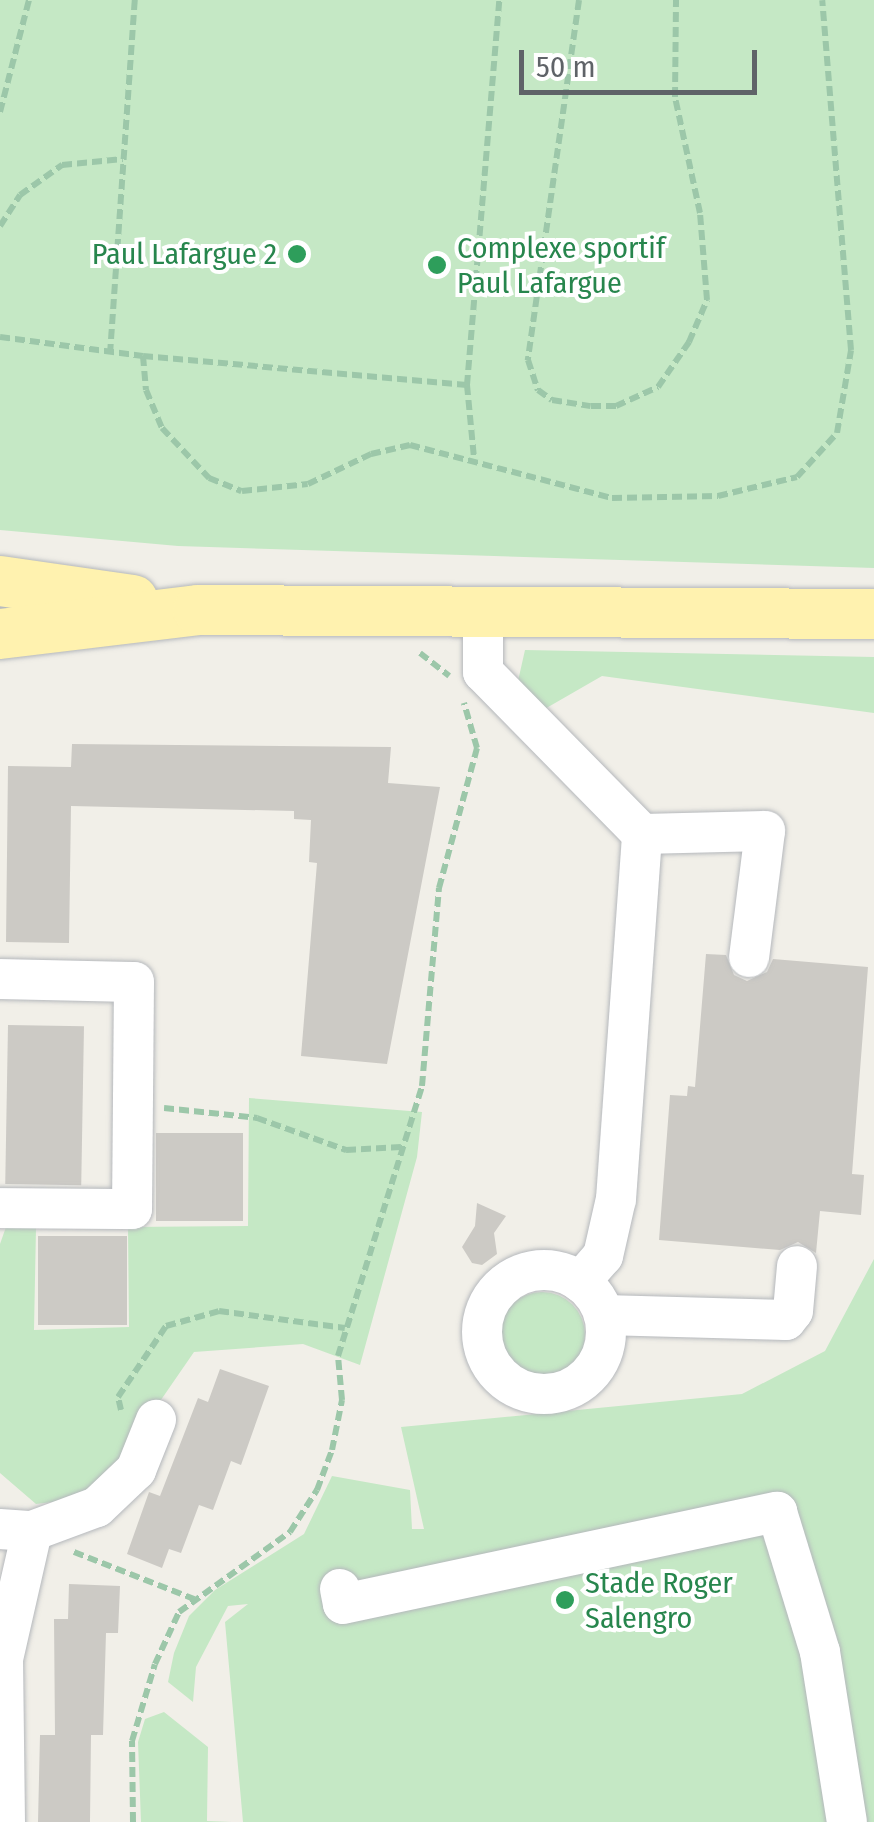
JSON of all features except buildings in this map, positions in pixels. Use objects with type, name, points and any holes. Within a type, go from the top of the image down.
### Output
[{"type":"main road","points":[[0,581],[198,610]]},
{"type":"main road","points":[[0,634],[198,610],[874,614]]},
{"type":"street","points":[[483,612],[472,682],[642,834],[765,831],[748,957]]},
{"type":"street","points":[[580,1282],[603,1256],[616,1199],[642,834]]},
{"type":"street","points":[[0,980],[134,982],[132,1209],[0,1208]]},
{"type":"street","points":[[604,1315],[786,1320],[793,1311],[797,1266]]},
{"type":"street","points":[[542,1270],[580,1282],[604,1315],[602,1355],[575,1386],[536,1394],[516,1389],[488,1360],[482,1319],[504,1284],[542,1270]]},
{"type":"street","points":[[5,1822],[3,1659],[16,1530],[97,1507],[136,1470],[156,1420]]},
{"type":"street","points":[[340,1589],[343,1604],[777,1512],[820,1652],[847,1822]]},
{"type":"path","points":[[0,112],[29,0]]},
{"type":"path","points":[[110,354],[135,0]]},
{"type":"path","points":[[474,459],[467,385],[499,0]]},
{"type":"path","points":[[579,0],[528,360],[538,390],[552,400],[590,406],[616,406],[658,387],[689,342],[707,300],[700,213],[675,97],[676,0]]},
{"type":"path","points":[[143,356],[146,390],[162,428],[223,487],[308,484],[371,454],[410,445],[474,459],[575,491],[664,500],[718,496],[798,476],[827,450],[844,412],[852,350],[822,0]]},
{"type":"path","points":[[0,226],[20,196],[52,171],[83,160],[123,160]]},
{"type":"path","points":[[0,337],[110,354],[467,385]]},
{"type":"path","points":[[133,1822],[132,1741],[154,1664],[179,1612],[290,1532],[318,1490],[342,1400],[338,1356],[358,1276],[390,1205],[401,1148],[422,1086],[439,888],[477,748],[472,682],[411,646]]},
{"type":"path","points":[[133,1105],[257,1118],[346,1150],[401,1148]]},
{"type":"path","points":[[136,1470],[118,1397],[166,1326],[220,1311],[345,1328]]},
{"type":"path","points":[[16,1530],[194,1599]]},
{"type":"green space","name":"Complexe sportif Paul Lafargue","points":[[0,0],[874,0],[874,568],[178,546],[0,530]]},
{"type":"green space","points":[[525,650],[874,657],[874,713],[602,676],[536,714],[518,681]]},
{"type":"green space","points":[[249,1098],[422,1112],[417,1157],[360,1365],[303,1344],[194,1352],[94,1497],[36,1504],[0,1473],[0,1244],[6,1227],[36,1228],[34,1330],[129,1327],[128,1227],[248,1226]]},
{"type":"green space","name":"Stade Roger Salengro","points":[[874,1259],[874,1822],[243,1822],[225,1622],[248,1604],[228,1606],[196,1667],[193,1702],[168,1682],[174,1653],[189,1616],[215,1590],[304,1534],[332,1476],[410,1490],[412,1529],[424,1529],[401,1427],[742,1394],[825,1351]]},
{"type":"green space","points":[[542,1292],[566,1299],[578,1311],[585,1335],[578,1359],[566,1371],[542,1378],[518,1371],[506,1359],[499,1335],[506,1311],[518,1299]]},
{"type":"green space","points":[[164,1712],[208,1747],[207,1821],[232,1822],[141,1822],[138,1742],[145,1719]]},
{"type":"place","name":"Paul Lafargue 2","points":[[297,254]]},
{"type":"place","name":"Complexe sportif Paul Lafargue","points":[[437,265]]},
{"type":"place","name":"Stade Roger Salengro","points":[[565,1600]]}]
